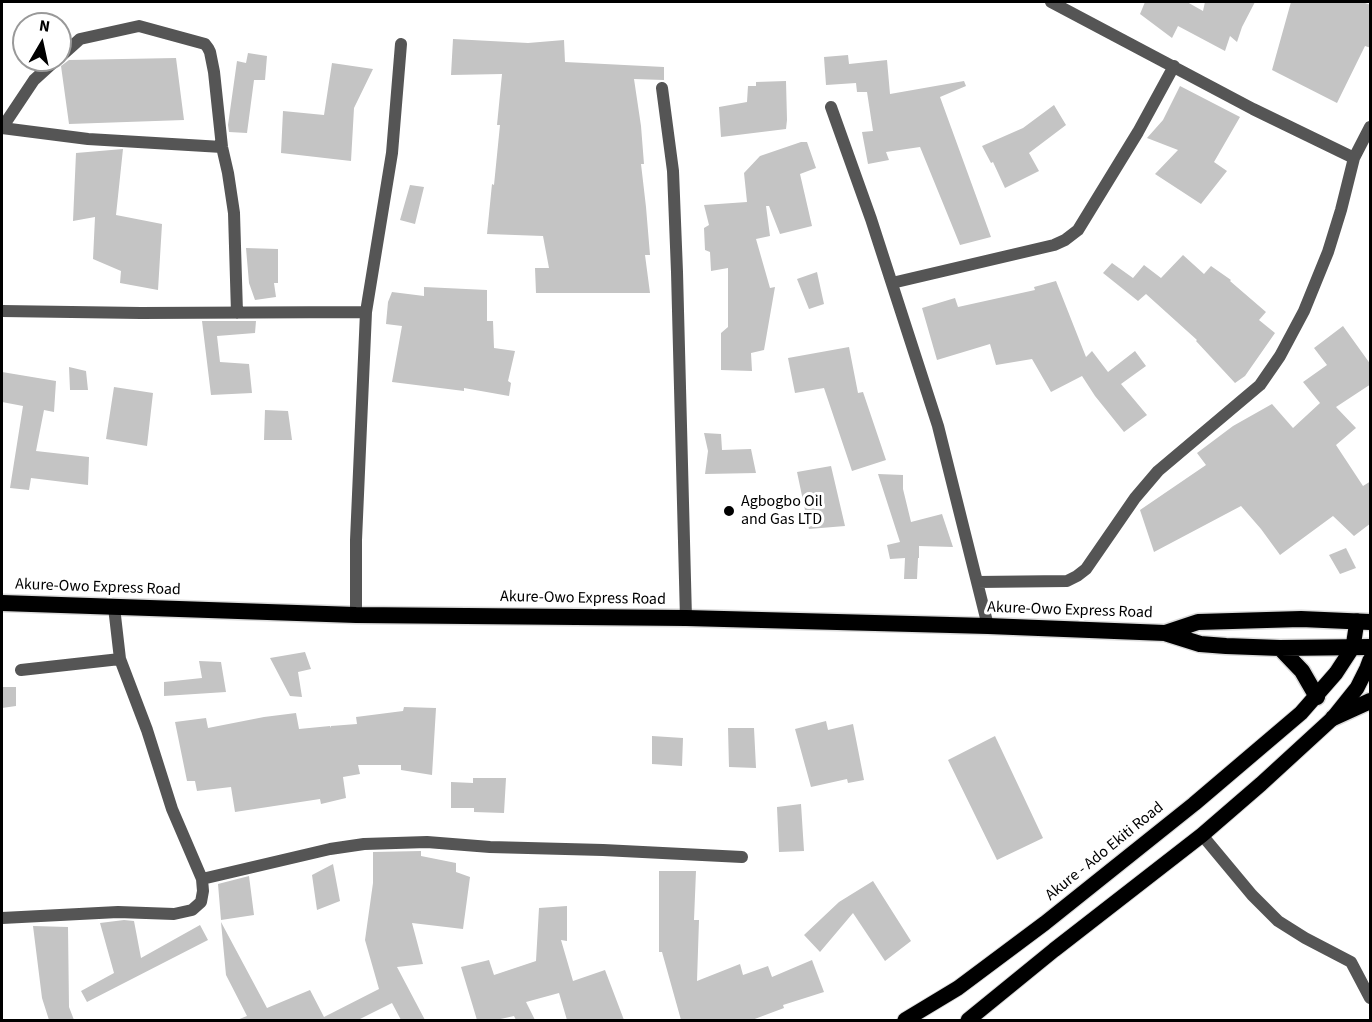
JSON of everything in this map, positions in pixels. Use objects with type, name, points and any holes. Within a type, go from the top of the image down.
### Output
[{"type":"highway","name":"Akure-Owo Express Road","points":[[2,603],[356,615],[686,618],[988,626],[1165,633],[1200,644],[1280,648],[1371,647]]},
{"type":"highway","name":"Akure-Owo Express Road","points":[[1165,633],[1198,622],[1301,619],[1364,622]]},
{"type":"highway","points":[[1280,648],[1302,671],[1317,697]]},
{"type":"highway","points":[[1333,718],[1371,701]]},
{"type":"main road","points":[[1353,647],[1364,622]]},
{"type":"main road","name":"Akure - Ado Ekiti Road","points":[[905,1020],[958,988],[1045,923],[1194,804],[1301,713],[1336,673],[1353,647]]},
{"type":"main road","points":[[968,1020],[1054,950],[1202,836],[1261,784],[1333,718],[1357,688],[1371,660]]},
{"type":"street","points":[[1051,2],[1253,109],[1354,158]]},
{"type":"street","points":[[72,46],[80,39],[139,26],[206,44],[214,72],[222,147],[234,213],[237,313]]},
{"type":"street","points":[[356,615],[356,540],[366,312],[392,153],[401,44]]},
{"type":"street","points":[[892,283],[1054,245],[1078,230],[1138,132],[1174,66]]},
{"type":"street","points":[[43,72],[34,80],[2,128],[88,140],[222,147]]},
{"type":"street","points":[[662,88],[674,171],[686,618]]},
{"type":"street","points":[[831,107],[871,219],[938,426],[988,626]]},
{"type":"street","points":[[977,582],[1067,581],[1077,576],[1086,569],[1135,498],[1158,471],[1260,385],[1280,356],[1304,311],[1328,252],[1354,158],[1371,127]]},
{"type":"street","points":[[2,311],[366,312]]},
{"type":"street","points":[[2,918],[118,912],[174,914],[192,910],[201,902],[202,879],[172,809],[147,730],[120,659],[114,607]]},
{"type":"street","points":[[21,670],[120,659]]},
{"type":"street","points":[[1202,836],[1252,895],[1278,921],[1351,962],[1371,998]]},
{"type":"street","points":[[202,879],[330,849],[364,844],[427,842],[742,858]]},
{"type":"building","points":[[1145,2],[1187,2],[1203,11],[1205,2],[1255,2],[1237,42],[1230,36],[1225,51],[1178,26],[1172,38],[1140,14]]},
{"type":"building","points":[[1291,2],[1362,2],[1371,5],[1371,48],[1365,46],[1337,103],[1272,70]]},
{"type":"building","points":[[453,39],[528,43],[564,40],[565,62],[664,67],[664,80],[634,79],[644,164],[641,164],[650,255],[645,255],[650,293],[536,293],[535,268],[549,268],[543,236],[487,234],[500,125],[497,125],[502,74],[451,75]]},
{"type":"building","points":[[248,53],[267,56],[265,80],[254,80],[247,133],[229,132],[237,61],[246,63]]},
{"type":"building","points":[[848,55],[849,64],[887,60],[890,94],[964,81],[966,86],[940,97],[991,237],[960,245],[920,147],[886,152],[889,160],[868,164],[862,132],[873,131],[867,92],[857,92],[856,83],[826,85],[824,57]]},
{"type":"building","points":[[176,58],[184,120],[69,124],[62,72],[72,72],[72,60]]},
{"type":"building","points":[[332,63],[373,69],[354,108],[351,161],[281,153],[283,111],[324,115]]},
{"type":"building","points":[[786,81],[786,129],[721,137],[719,107],[747,102],[748,86],[756,86],[756,82]]},
{"type":"building","points":[[1180,86],[1240,117],[1214,162],[1227,171],[1201,204],[1155,174],[1178,150],[1147,138],[1163,120]]},
{"type":"building","points":[[1054,105],[1066,125],[1029,153],[1039,171],[1005,188],[993,162],[991,163],[982,146],[1023,128]]},
{"type":"building","points":[[807,142],[816,168],[800,174],[812,226],[780,234],[769,206],[766,206],[770,236],[756,239],[770,288],[775,287],[764,350],[751,353],[752,371],[721,370],[721,333],[728,327],[728,268],[711,271],[710,252],[705,250],[704,228],[709,225],[704,205],[747,202],[744,173],[760,156]]},
{"type":"building","points":[[123,149],[116,215],[162,224],[158,290],[120,283],[121,271],[93,259],[95,217],[73,221],[76,153]]},
{"type":"building","points":[[410,185],[424,187],[415,224],[400,220]]},
{"type":"building","points":[[246,248],[278,249],[278,283],[274,283],[276,297],[255,300],[249,283]]},
{"type":"building","points":[[1183,255],[1204,274],[1211,266],[1231,280],[1266,312],[1259,320],[1275,333],[1245,376],[1235,383],[1197,340],[1146,294],[1138,301],[1103,273],[1112,263],[1133,278],[1144,265],[1161,278]]},
{"type":"building","points":[[817,272],[824,304],[809,309],[797,279]]},
{"type":"building","points":[[1056,281],[1086,357],[1092,351],[1108,372],[1135,351],[1146,366],[1121,384],[1147,415],[1124,432],[1082,376],[1051,392],[1032,359],[996,365],[990,344],[937,360],[922,308],[955,298],[958,307],[1035,290],[1034,287]]},
{"type":"building","points":[[424,287],[487,290],[487,321],[493,321],[494,348],[515,351],[508,381],[511,383],[509,396],[464,388],[464,391],[392,382],[402,326],[386,324],[388,302],[392,292],[424,296]]},
{"type":"building","points":[[202,321],[256,321],[255,333],[217,336],[220,362],[249,364],[252,393],[211,395]]},
{"type":"building","points":[[1343,326],[1371,365],[1371,384],[1336,407],[1356,428],[1336,445],[1363,486],[1371,481],[1371,523],[1354,536],[1333,516],[1280,555],[1241,506],[1154,552],[1140,510],[1206,465],[1197,453],[1233,426],[1272,404],[1293,428],[1320,403],[1303,382],[1327,365],[1314,348]]},
{"type":"building","points":[[849,347],[858,393],[863,392],[886,460],[852,471],[824,388],[795,393],[788,358]]},
{"type":"building","points":[[69,367],[86,371],[88,390],[70,390]]},
{"type":"building","points":[[2,372],[56,381],[54,412],[44,410],[36,451],[89,457],[88,485],[31,478],[29,490],[10,488],[23,406],[2,402]]},
{"type":"building","points":[[114,387],[153,393],[147,446],[106,439]]},
{"type":"building","points":[[265,410],[288,411],[292,440],[264,440]]},
{"type":"building","points":[[704,433],[721,434],[722,450],[751,449],[756,473],[705,474],[708,451]]},
{"type":"building","points":[[831,466],[845,526],[809,529],[797,472]]},
{"type":"building","points":[[878,474],[903,475],[903,489],[911,522],[942,514],[953,547],[919,546],[917,579],[904,579],[905,558],[890,559],[887,545],[900,542]]},
{"type":"building","points":[[1346,548],[1356,568],[1340,574],[1329,555]]},
{"type":"building","points":[[305,652],[311,669],[298,672],[302,697],[290,696],[270,658]]},
{"type":"building","points":[[199,661],[221,662],[226,692],[164,696],[164,682],[202,678]]},
{"type":"building","points":[[2,687],[16,687],[16,706],[2,708]]},
{"type":"building","points":[[404,707],[436,708],[432,775],[401,770],[401,765],[358,765],[360,774],[343,777],[346,798],[321,804],[320,799],[235,812],[231,787],[197,791],[195,781],[187,781],[175,722],[206,718],[208,728],[296,713],[299,729],[330,726],[330,728],[331,726],[357,724],[356,717],[403,711]]},
{"type":"building","points":[[826,721],[828,730],[853,724],[864,780],[848,783],[847,779],[811,787],[795,729]]},
{"type":"building","points":[[728,728],[754,728],[756,768],[729,767]]},
{"type":"building","points":[[652,736],[683,738],[682,766],[652,764]]},
{"type":"building","points":[[995,736],[1043,838],[997,860],[948,760]]},
{"type":"building","points":[[473,778],[506,778],[504,813],[474,812],[474,808],[451,808],[451,782],[473,783]]},
{"type":"building","points":[[801,804],[804,851],[779,852],[777,807]]},
{"type":"building","points":[[421,851],[421,856],[456,863],[456,872],[470,877],[463,929],[412,923],[423,964],[397,967],[425,1020],[401,1020],[392,1003],[358,1020],[237,1020],[247,1016],[226,975],[221,922],[267,1008],[310,990],[324,1017],[379,989],[365,940],[373,883],[373,852]]},
{"type":"building","points":[[333,864],[340,901],[317,910],[312,875]]},
{"type":"building","points":[[659,871],[696,871],[694,920],[699,920],[697,981],[740,964],[743,975],[768,966],[772,977],[812,960],[824,992],[783,1005],[784,1008],[752,1020],[681,1020],[662,952],[659,952]]},
{"type":"building","points":[[249,876],[254,915],[221,920],[218,884]]},
{"type":"building","points":[[873,881],[911,941],[885,961],[853,913],[820,952],[804,935],[839,902]]},
{"type":"building","points":[[567,906],[567,941],[561,940],[573,981],[605,970],[624,1020],[567,1020],[559,993],[526,1002],[535,1020],[516,1020],[514,1016],[496,1020],[477,1020],[461,967],[489,960],[494,975],[536,961],[539,908]]},
{"type":"building","points":[[134,921],[141,958],[200,925],[208,940],[87,1002],[81,991],[114,973],[100,923]]},
{"type":"building","points":[[33,926],[68,927],[69,1007],[74,1020],[49,1020],[42,998]]},
{"type":"place","name":"Agbogbo Oil and Gas LTD","points":[[729,511]]}]
